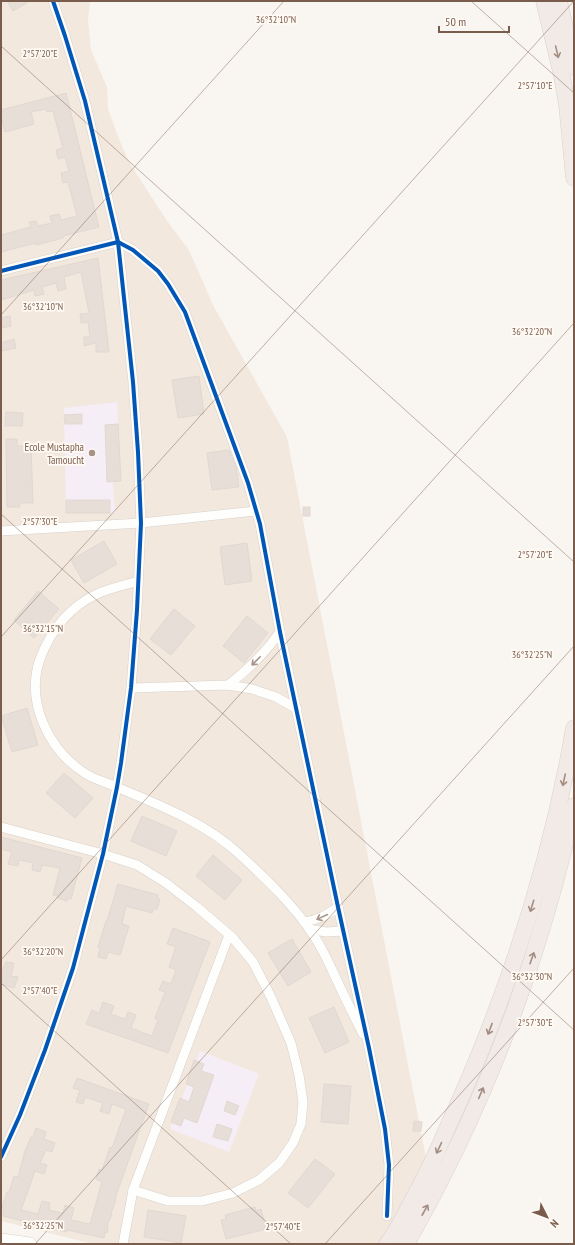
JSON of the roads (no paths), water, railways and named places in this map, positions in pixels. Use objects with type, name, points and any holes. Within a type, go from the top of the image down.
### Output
[{"type":"highway","points":[[544,1],[556,49],[567,105],[574,178]]},
{"type":"highway","points":[[559,1],[574,67]]},
{"type":"highway","points":[[387,1244],[394,1235],[437,1152],[493,1021],[519,949],[534,900],[555,819],[574,728]]},
{"type":"highway","points":[[406,1244],[452,1157],[486,1081],[509,1023],[536,945],[574,806]]},
{"type":"main road","points":[[1,1240],[30,1244]]},
{"type":"street","points":[[1,1157],[20,1115],[74,968],[104,854],[117,787],[131,688],[138,610],[140,523],[138,452],[133,382],[118,242],[84,101],[53,1]]},
{"type":"street","points":[[1,271],[118,242],[133,250],[158,271],[168,284],[185,312],[248,483],[265,545],[280,632],[385,1129],[389,1165],[387,1216]]},
{"type":"street","points":[[1,531],[140,523],[256,511]]},
{"type":"street","points":[[138,581],[98,593],[81,602],[66,615],[54,630],[44,648],[38,664],[35,684],[37,703],[42,723],[52,740],[66,758],[85,773],[191,820],[215,835],[257,871],[307,925],[320,946],[369,1048]]},
{"type":"street","points":[[228,685],[256,661],[280,632]]},
{"type":"street","points":[[131,688],[228,685],[264,693],[297,709]]},
{"type":"street","points":[[1,827],[104,854],[137,865],[166,883],[197,907],[229,935],[253,962],[270,995],[291,1043],[299,1075],[303,1102],[301,1124],[293,1143],[279,1163],[259,1180],[233,1193],[202,1201],[168,1201],[133,1190]]},
{"type":"street","points":[[307,925],[324,917],[338,907]]},
{"type":"street","points":[[307,925],[326,932],[343,930]]},
{"type":"street","points":[[123,1244],[133,1190],[229,935]]},
{"type":"place","name":"Ecole Mustapha Tamoucht","points":[[92,453]]}]
